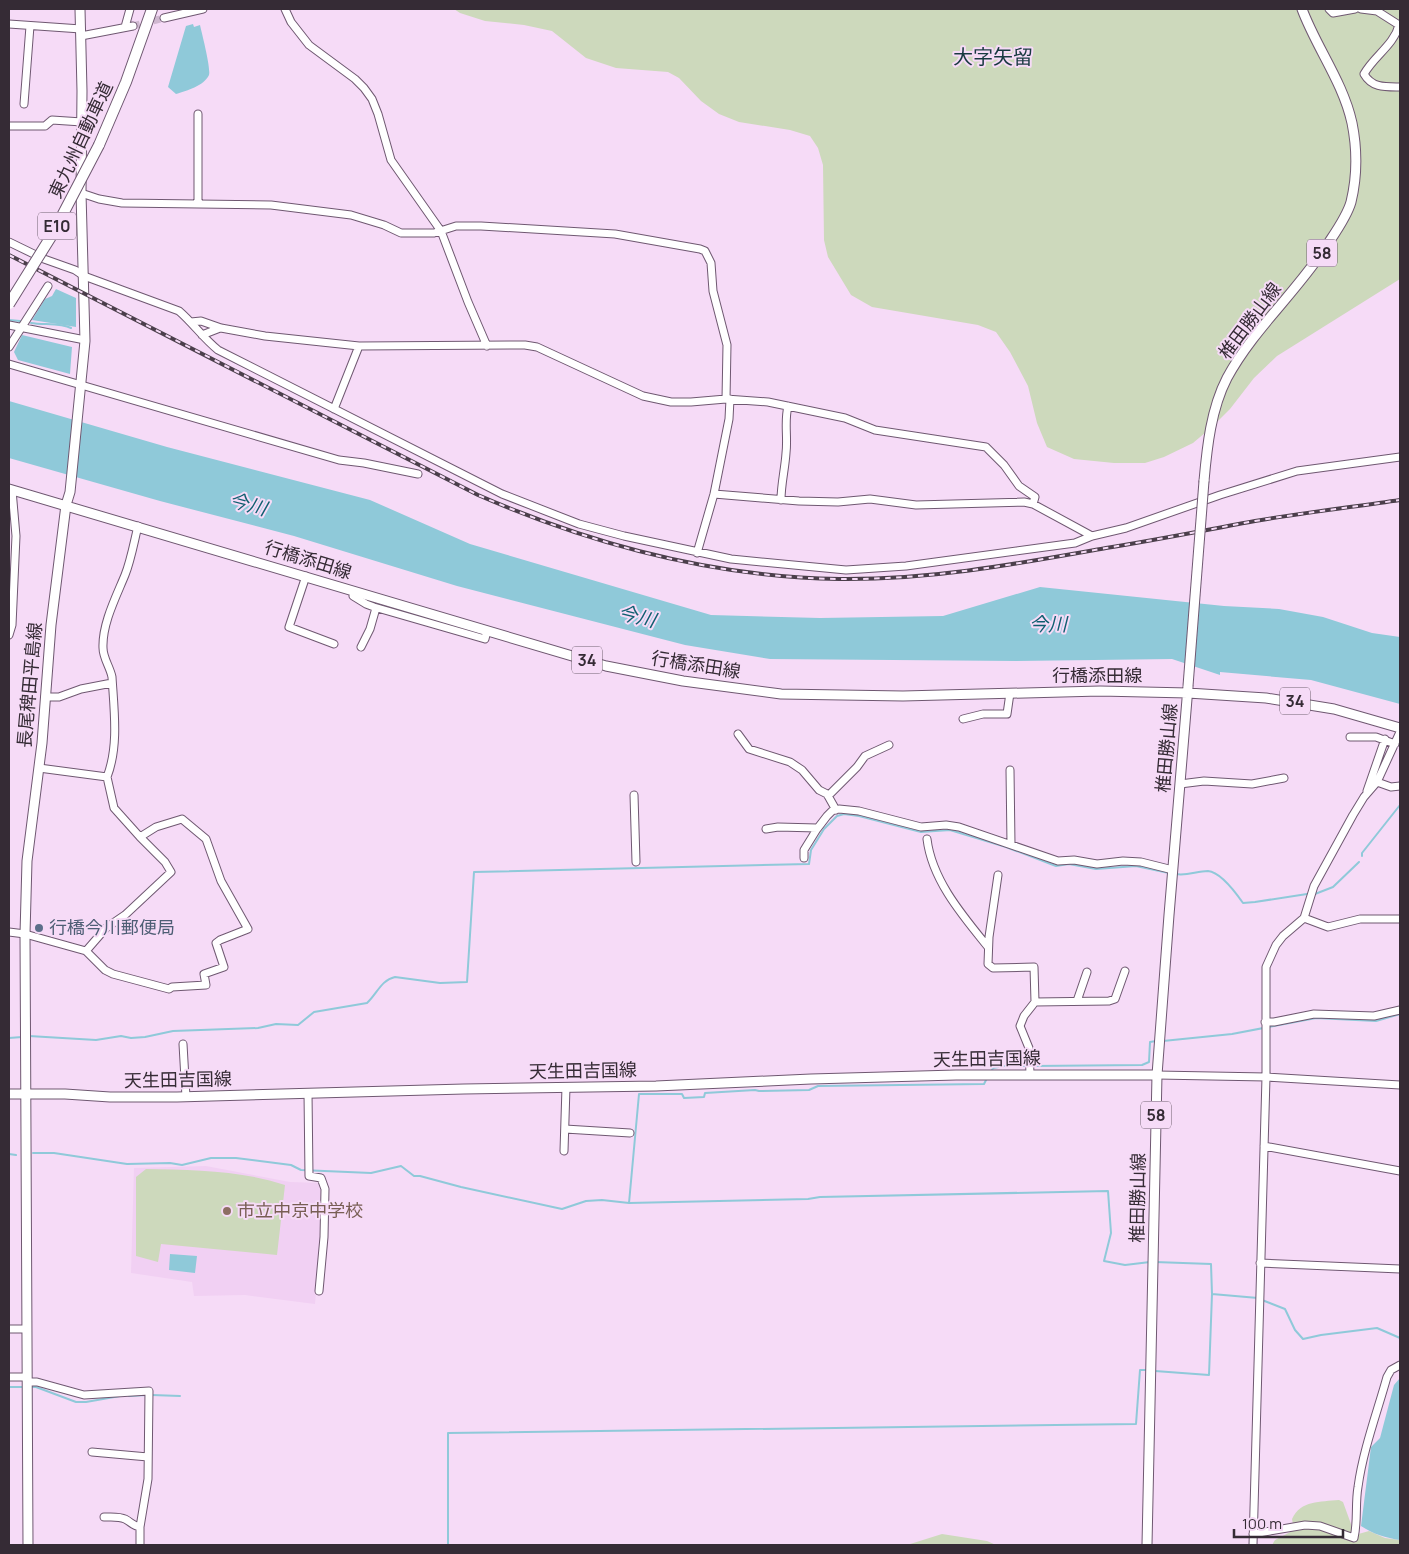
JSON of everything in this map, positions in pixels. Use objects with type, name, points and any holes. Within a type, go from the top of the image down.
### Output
[{"type":"highway","name":"東九州自動車道","points":[[9,304],[52,235],[99,146],[126,82],[152,9]]},
{"type":"main road","name":"長尾稗田平島線","points":[[28,1545],[25,934],[27,861],[39,768],[51,625],[66,505],[70,492],[82,388],[85,340],[81,193],[80,9]]},
{"type":"main road","name":"椎田勝山線","points":[[1147,1545],[1157,1075],[1208,436],[1226,379],[1249,343],[1315,265],[1340,226],[1350,203],[1355,169],[1352,123],[1344,96],[1310,30],[1302,9]]},
{"type":"main road","name":"行橋添田線","points":[[10,490],[138,526],[606,666],[683,681],[781,694],[903,696],[1188,689],[1297,702],[1359,715],[1400,728]]},
{"type":"main road","name":"天生田吉国線","points":[[9,1094],[186,1097],[656,1086],[811,1079],[1030,1074],[1157,1075]]},
{"type":"street","points":[[125,27],[130,9]]},
{"type":"street","points":[[164,18],[190,10],[203,9]]},
{"type":"street","points":[[285,9],[291,22],[309,45],[364,88],[378,114],[391,160],[441,231],[468,302],[488,346]]},
{"type":"street","points":[[1329,9],[1333,13],[1355,9]]},
{"type":"street","points":[[1361,9],[1377,11],[1399,25],[1398,31],[1364,74],[1369,82],[1377,85],[1400,87]]},
{"type":"street","points":[[9,24],[81,32],[133,26]]},
{"type":"street","points":[[24,104],[30,26]]},
{"type":"street","points":[[198,114],[198,204]]},
{"type":"street","points":[[9,126],[46,126],[52,120],[82,122]]},
{"type":"street","points":[[81,193],[99,199],[122,203],[271,205],[351,215],[384,225],[402,233],[434,233],[456,226],[615,234],[705,251],[711,263],[712,291],[727,345],[729,419],[714,494],[697,553]]},
{"type":"street","points":[[9,242],[44,259],[75,270],[84,276],[179,311],[218,350],[502,494],[579,524],[697,553],[731,559],[846,570],[906,566],[1075,543],[1297,471],[1400,457]]},
{"type":"street","points":[[9,347],[48,286]]},
{"type":"street","points":[[191,322],[202,321],[221,328],[265,336],[359,346],[525,345],[537,347],[643,396],[654,399],[691,402],[728,399],[788,406],[845,418],[875,430],[986,447],[1004,465],[1019,486],[1035,497],[1033,504]]},
{"type":"street","points":[[9,325],[85,340]]},
{"type":"street","points":[[202,335],[221,328]]},
{"type":"street","points":[[334,409],[359,346]]},
{"type":"street","points":[[9,364],[82,388],[339,460],[418,474]]},
{"type":"street","points":[[780,500],[786,452],[785,428],[788,406]]},
{"type":"street","points":[[9,635],[12,625],[16,536],[10,490]]},
{"type":"street","points":[[714,494],[780,500],[838,502],[870,499],[916,505],[1010,502],[1033,504],[1092,536]]},
{"type":"street","points":[[86,951],[106,928],[125,915],[171,872],[165,862],[114,808],[107,777],[115,745],[112,684],[110,668],[104,654],[104,634],[114,598],[126,574],[138,526]]},
{"type":"street","points":[[306,576],[289,627],[334,644]]},
{"type":"street","points":[[354,591],[353,596],[376,608],[484,639],[487,631]]},
{"type":"street","points":[[361,647],[370,628],[376,608]]},
{"type":"street","points":[[46,697],[59,697],[80,689],[112,684]]},
{"type":"street","points":[[963,719],[983,714],[1007,714],[1010,693]]},
{"type":"street","points":[[1364,797],[1377,782],[1400,732]]},
{"type":"street","points":[[738,734],[749,749],[790,762],[802,770],[819,790],[828,796],[836,810]]},
{"type":"street","points":[[1350,737],[1376,736],[1395,744]]},
{"type":"street","points":[[1253,1545],[1267,1032],[1265,1022],[1265,978],[1269,958],[1276,945],[1283,936],[1304,918],[1314,886],[1364,797],[1385,739]]},
{"type":"street","points":[[828,796],[857,767],[865,756],[889,745]]},
{"type":"street","points":[[39,768],[107,777]]},
{"type":"street","points":[[1010,770],[1011,844]]},
{"type":"street","points":[[1180,784],[1204,781],[1252,784],[1284,778]]},
{"type":"street","points":[[1377,782],[1391,787],[1400,786]]},
{"type":"street","points":[[634,795],[636,862]]},
{"type":"street","points":[[804,858],[804,850],[827,816],[836,810],[846,808],[921,827],[946,824],[979,833],[1058,861],[1074,860],[1097,864],[1123,861],[1141,862],[1173,870]]},
{"type":"street","points":[[9,932],[25,934],[86,951],[105,970],[113,974],[169,989],[172,987],[206,985],[204,974],[224,967],[216,943],[248,929],[221,881],[206,839],[182,819],[156,827],[140,837]]},
{"type":"street","points":[[766,829],[778,827],[818,828]]},
{"type":"street","points":[[927,839],[929,854],[937,875],[966,920],[988,947]]},
{"type":"street","points":[[998,875],[988,947],[988,964],[993,968],[1034,967],[1035,1002],[1024,1016],[1020,1026],[1029,1048],[1030,1074]]},
{"type":"street","points":[[1304,918],[1328,927],[1360,919],[1400,919]]},
{"type":"street","points":[[1035,1002],[1109,1001],[1115,999],[1125,971]]},
{"type":"street","points":[[1077,1001],[1087,972]]},
{"type":"street","points":[[1265,1022],[1314,1014],[1374,1016],[1400,1010]]},
{"type":"street","points":[[183,1044],[186,1097]]},
{"type":"street","points":[[1157,1075],[1266,1077],[1400,1085]]},
{"type":"street","points":[[564,1151],[566,1087]]},
{"type":"street","points":[[308,1094],[309,1176],[321,1178],[325,1189],[324,1237],[318,1291]]},
{"type":"street","points":[[565,1129],[630,1134]]},
{"type":"street","points":[[1264,1146],[1400,1172]]},
{"type":"street","points":[[1260,1263],[1400,1269]]},
{"type":"street","points":[[9,1329],[27,1329]]},
{"type":"street","points":[[1253,1534],[1305,1525],[1320,1526],[1354,1538],[1357,1528],[1356,1503],[1358,1487],[1368,1446],[1387,1377],[1391,1370],[1400,1365]]},
{"type":"street","points":[[9,1377],[27,1379],[84,1395],[149,1391],[148,1479],[140,1527],[140,1545]]},
{"type":"street","points":[[92,1452],[148,1457]]},
{"type":"street","points":[[104,1518],[118,1517],[126,1519],[134,1526],[140,1527]]},
{"type":"shaded area","name":"市立中京中学校","points":[[206,1166],[290,1182],[320,1183],[322,1185],[321,1237],[315,1304],[245,1295],[194,1296],[192,1282],[131,1273],[134,1168]]},
{"type":"green space","points":[[454,9],[1400,9],[1400,279],[1277,356],[1254,378],[1230,409],[1193,443],[1164,457],[1145,463],[1114,463],[1074,459],[1047,447],[1037,423],[1028,386],[1010,352],[996,332],[978,325],[872,307],[851,295],[828,257],[824,240],[823,165],[818,148],[810,136],[790,130],[739,122],[719,114],[701,101],[679,78],[668,72],[616,68],[586,58],[552,31],[524,25],[485,21],[460,13]]},
{"type":"green space","points":[[146,1169],[251,1176],[285,1185],[277,1255],[161,1244],[158,1262],[136,1256],[136,1177]]},
{"type":"green space","points":[[1339,1500],[1343,1502],[1355,1535],[1369,1531],[1385,1538],[1400,1540],[1400,1545],[1272,1545],[1275,1540],[1294,1530],[1292,1519],[1300,1508],[1312,1503]]},
{"type":"green space","points":[[942,1534],[987,1541],[996,1545],[907,1545]]},
{"type":"water","points":[[193,24],[194,27],[200,25],[208,58],[209,75],[199,85],[176,94],[168,87],[186,26]]},
{"type":"water","points":[[56,289],[76,298],[76,327],[32,320],[45,299],[52,296]]},
{"type":"water","points":[[22,335],[72,347],[70,374],[18,360],[14,352]]},
{"type":"water","name":"今川","points":[[9,401],[167,447],[370,500],[470,544],[711,615],[820,618],[943,616],[1040,587],[1224,606],[1279,609],[1323,617],[1372,633],[1400,637],[1400,704],[1311,680],[1220,672],[1220,675],[1172,659],[1016,661],[770,659],[685,645],[457,586],[294,536],[160,501],[9,458]]},
{"type":"water","points":[[170,1254],[197,1256],[195,1273],[169,1270]]},
{"type":"water","points":[[1400,1378],[1400,1540],[1380,1535],[1361,1526],[1371,1447],[1380,1438],[1394,1385]]},
{"type":"waterway","points":[[9,320],[20,321]]},
{"type":"waterway","points":[[31,323],[71,328]]},
{"type":"waterway","points":[[1362,856],[1362,853],[1400,805]]},
{"type":"waterway","points":[[29,1036],[96,1040],[121,1036],[131,1038],[145,1037],[173,1031],[258,1028],[276,1024],[298,1025],[314,1012],[367,1003],[386,981],[395,977],[440,983],[467,982],[474,872],[809,864],[811,850],[824,829],[837,816],[844,814],[921,832],[950,830],[1006,847],[1056,866],[1069,864],[1096,869],[1136,866],[1169,873]]},
{"type":"waterway","points":[[1315,894],[1333,887],[1359,862]]},
{"type":"waterway","points":[[1176,874],[1213,872],[1227,884],[1243,903],[1307,894]]},
{"type":"waterway","points":[[1163,1041],[1232,1034],[1316,1018],[1376,1021],[1400,1014]]},
{"type":"waterway","points":[[9,1038],[22,1037]]},
{"type":"waterway","points":[[1033,1066],[1142,1065],[1149,1062],[1150,1042],[1156,1041]]},
{"type":"waterway","points":[[991,1072],[993,1068],[1004,1066],[1028,1066]]},
{"type":"waterway","points":[[629,1203],[639,1094],[682,1094],[684,1098],[704,1097],[705,1093],[755,1090],[809,1090],[818,1086],[984,1084],[987,1078]]},
{"type":"waterway","points":[[33,1153],[54,1153],[127,1164],[170,1163],[182,1165],[211,1158],[236,1158],[291,1165],[301,1170],[371,1173],[401,1166],[414,1176],[562,1209],[586,1201],[602,1200],[629,1203],[1108,1191],[1111,1233],[1104,1261],[1125,1265],[1150,1262]]},
{"type":"waterway","points":[[9,1154],[16,1155]]},
{"type":"waterway","points":[[1155,1262],[1211,1264],[1212,1294]]},
{"type":"waterway","points":[[1155,1371],[1209,1375],[1212,1294],[1258,1298]]},
{"type":"waterway","points":[[1262,1300],[1285,1309],[1295,1330],[1303,1339],[1377,1328],[1400,1338]]},
{"type":"waterway","points":[[448,1545],[448,1433],[1136,1424],[1140,1370],[1148,1370]]},
{"type":"waterway","points":[[9,1387],[25,1387]]},
{"type":"waterway","points":[[30,1387],[36,1387],[76,1402],[120,1396]]},
{"type":"waterway","points":[[129,1396],[147,1395]]},
{"type":"waterway","points":[[152,1395],[180,1396]]},
{"type":"tunnel","points":[[133,26],[164,18]]},
{"type":"railway","points":[[9,255],[478,495],[565,529],[654,555],[700,565],[792,577],[839,579],[873,579],[940,574],[1039,560],[1273,518],[1400,500]]},
{"type":"place","name":"行橋今川郵便局","points":[[39,928]]},
{"type":"place","name":"市立中京中学校","points":[[227,1211]]},
{"type":"district","name":"大字矢留","points":[[993,57]]}]
